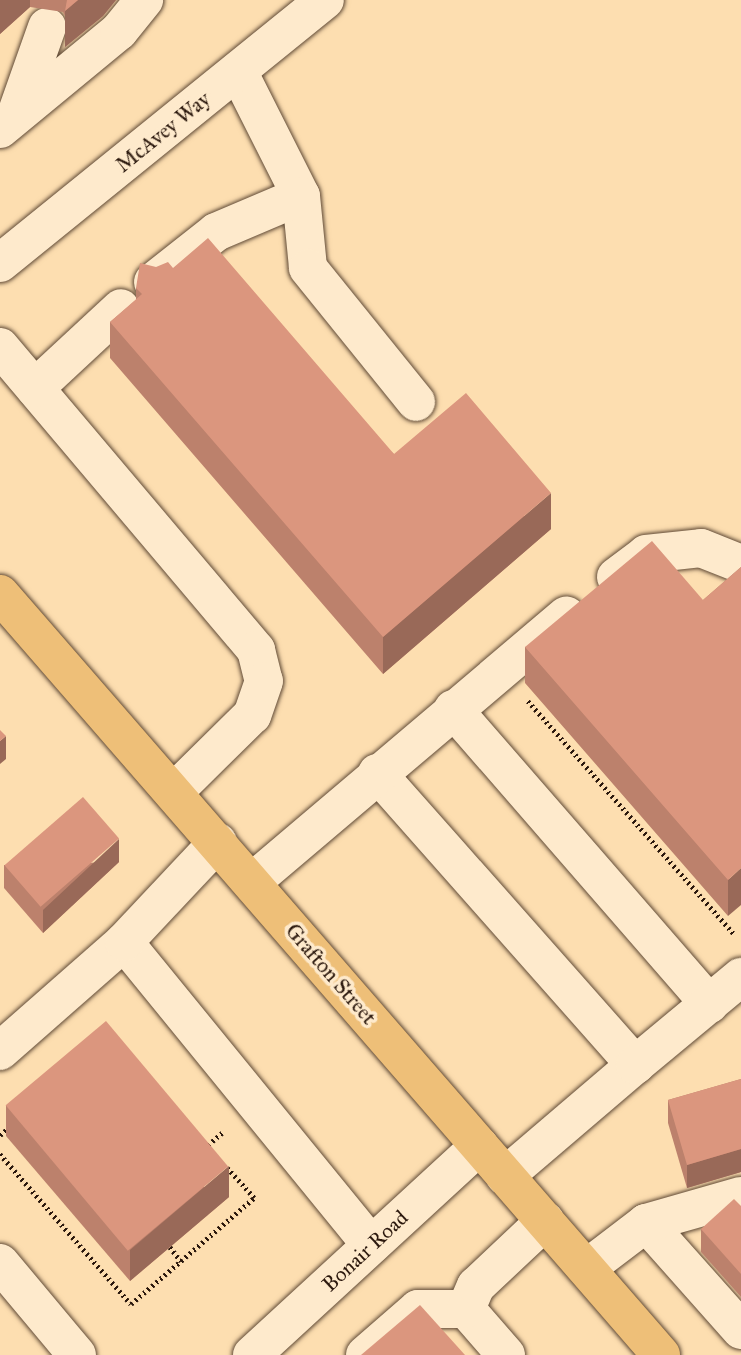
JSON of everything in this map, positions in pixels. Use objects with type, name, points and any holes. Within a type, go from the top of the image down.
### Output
[{"type":"highway","name":"Grafton Street","points":[[0,594],[661,1355]]},
{"type":"street","points":[[9,119],[119,31],[144,0]]},
{"type":"street","name":"McAvey Way","points":[[0,263],[325,0]]},
{"type":"street","points":[[9,119],[47,27]]},
{"type":"street","points":[[238,71],[301,195],[308,268],[416,402]]},
{"type":"street","points":[[153,282],[216,232],[301,195]]},
{"type":"street","points":[[35,388],[121,308]]},
{"type":"street","points":[[0,347],[256,650],[264,681],[252,715],[174,792]]},
{"type":"street","points":[[252,881],[453,709],[646,554],[701,548],[741,564]]},
{"type":"street","points":[[453,709],[709,1004]]},
{"type":"street","points":[[377,773],[635,1065]]},
{"type":"street","points":[[0,1051],[124,942],[218,842]]},
{"type":"street","points":[[124,942],[372,1245]]},
{"type":"street","points":[[505,1177],[741,977]]},
{"type":"street","name":"Bonair Road","points":[[252,1355],[479,1146]]},
{"type":"street","points":[[587,1268],[646,1223],[741,1196]]},
{"type":"street","points":[[481,1338],[476,1286],[545,1222]]},
{"type":"street","points":[[646,1223],[741,1331]]},
{"type":"street","points":[[0,1263],[77,1355]]},
{"type":"street","points":[[365,1355],[418,1309],[481,1338]]},
{"type":"path","points":[[526,698],[733,933]]},
{"type":"path","points":[[0,1135],[21,1118]]},
{"type":"path","points":[[200,1137],[215,1154]]},
{"type":"path","points":[[0,1154],[131,1304],[254,1198],[223,1163]]},
{"type":"path","points":[[170,1247],[181,1261]]},
{"type":"building","points":[[67,0],[78,0],[65,11]]},
{"type":"building","points":[[208,238],[394,454],[466,393],[551,493],[383,637],[110,322],[142,294],[136,288],[140,263],[156,267],[168,262],[173,268]]},
{"type":"building","points":[[652,541],[703,600],[741,567],[741,868],[728,880],[525,647]]},
{"type":"building","points":[[0,730],[6,736],[0,741]]},
{"type":"building","points":[[83,797],[119,839],[41,907],[5,865]]},
{"type":"building","points":[[106,1021],[228,1167],[128,1251],[6,1105]]},
{"type":"building","points":[[741,1079],[741,1149],[687,1165],[668,1100]]},
{"type":"building","points":[[734,1199],[741,1206],[741,1274],[701,1229]]},
{"type":"building","points":[[420,1305],[465,1355],[361,1355]]}]
